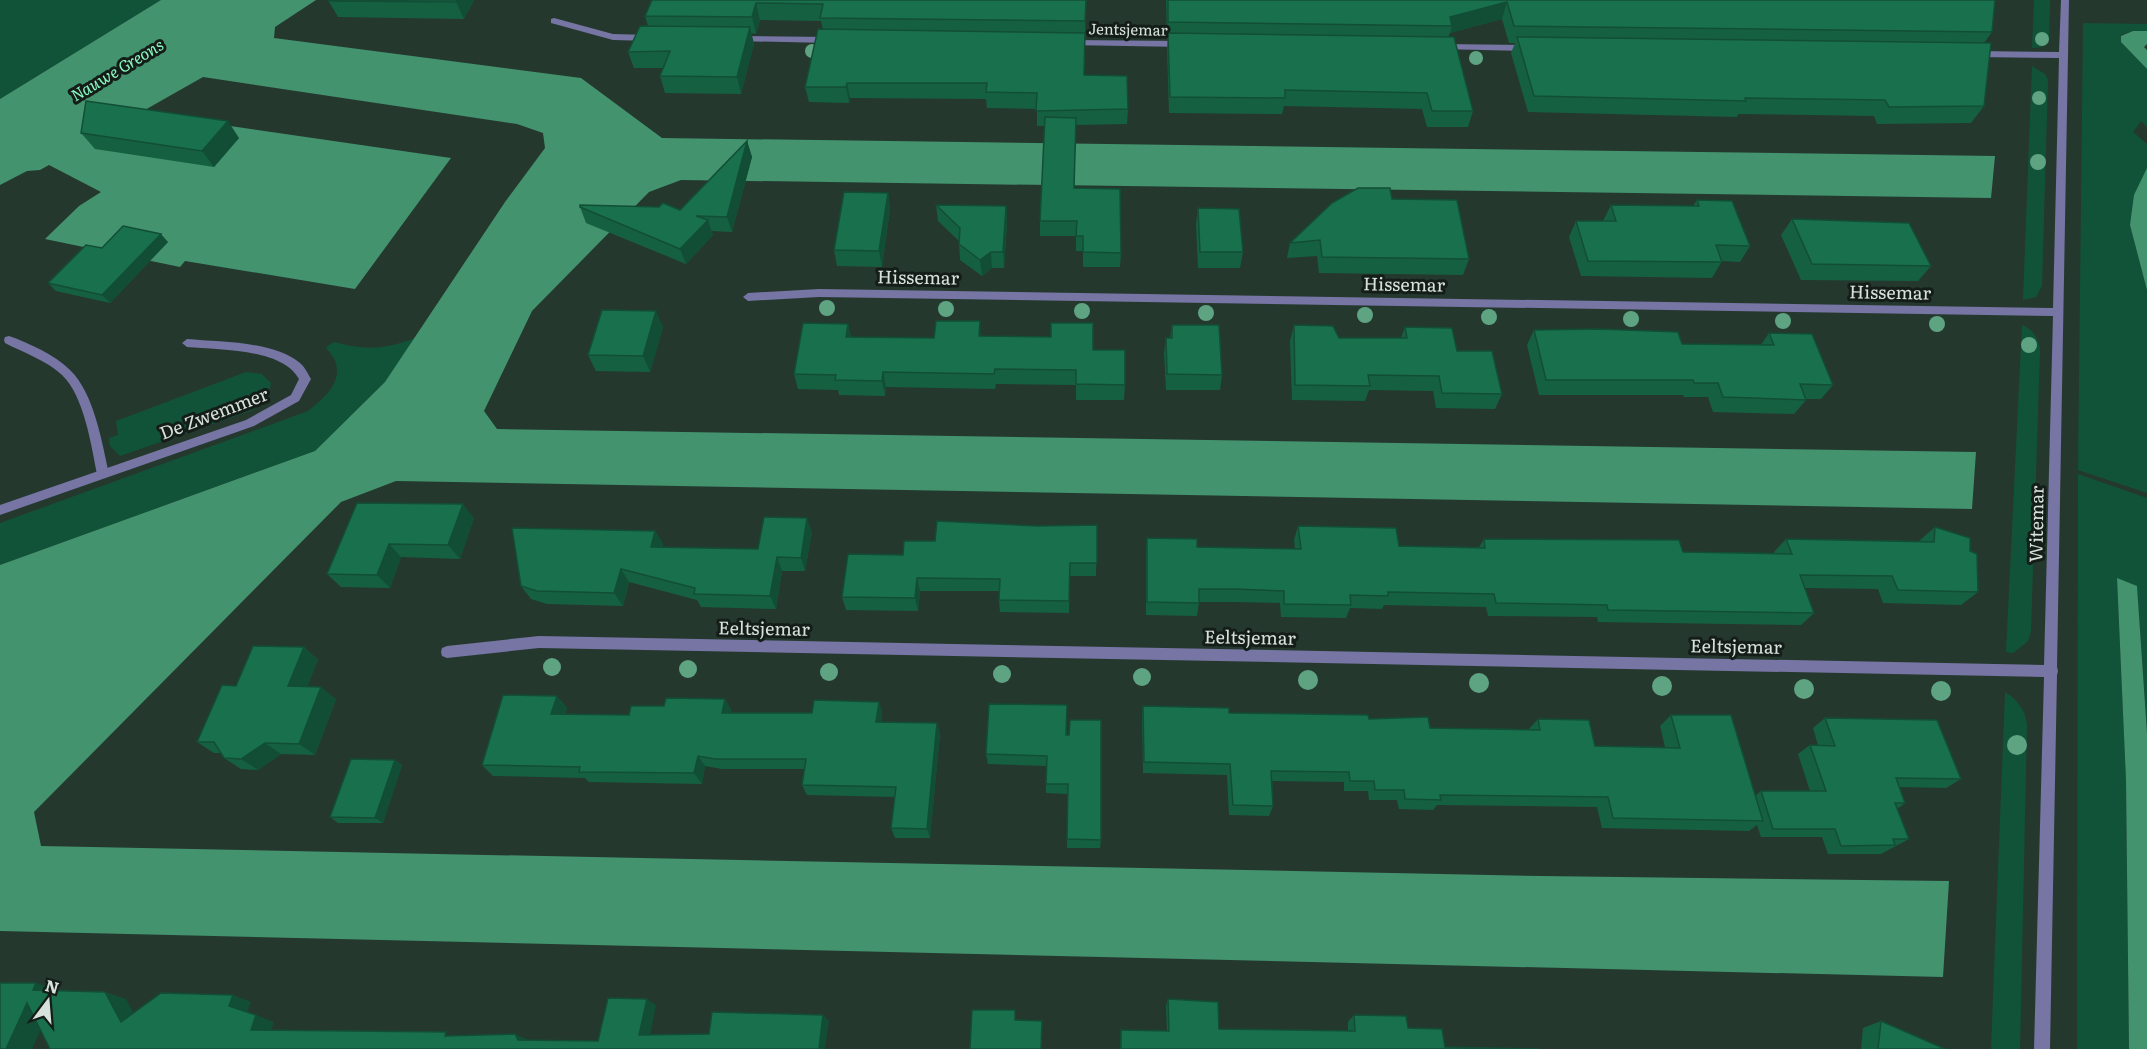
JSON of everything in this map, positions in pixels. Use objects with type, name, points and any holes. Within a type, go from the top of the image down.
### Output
[{"type":"street","name":"Witemar","points":[[2042,1049],[2065,0]]},
{"type":"street","points":[[554,21],[613,37],[661,38]]},
{"type":"street","points":[[721,39],[841,40]]},
{"type":"street","name":"Jentsjemar","points":[[1056,43],[1200,45]]},
{"type":"street","points":[[1428,47],[1536,49]]},
{"type":"street","points":[[1967,54],[2064,55]]},
{"type":"street","name":"Hissemar","points":[[748,297],[819,293],[2059,312]]},
{"type":"street","points":[[9,340],[68,374],[84,404],[98,446],[103,474]]},
{"type":"street","name":"De Zwemmer","points":[[0,510],[250,423],[295,398],[305,380],[302,369],[297,364],[274,354],[187,344]]},
{"type":"street","name":"Eeltsjemar","points":[[447,652],[539,642],[2052,671]]},
{"type":"shaded area","points":[[0,0],[161,0],[0,99]]},
{"type":"shaded area","points":[[2034,0],[2050,0],[2049,39],[2042,47],[2032,48]]},
{"type":"shaded area","points":[[2083,23],[2147,24],[2147,31],[2133,31],[2121,35],[2121,42],[2147,69],[2147,127],[2141,121],[2133,132],[2147,144],[2147,168],[2130,225],[2147,290],[2147,493],[2078,470]]},
{"type":"shaded area","points":[[2032,66],[2045,74],[2048,80],[2042,286],[2036,297],[2023,300]]},
{"type":"shaded area","points":[[2022,325],[2034,334],[2040,349],[2031,631],[2028,641],[2013,653],[2006,652]]},
{"type":"shaded area","points":[[418,337],[385,382],[315,451],[0,565],[0,523],[308,411],[329,391],[336,378],[335,362],[326,347],[334,342],[367,348],[396,344]]},
{"type":"shaded area","points":[[246,372],[262,374],[271,383],[268,397],[253,410],[120,456],[110,446],[109,438],[118,435],[116,421]]},
{"type":"shaded area","points":[[2078,474],[2147,498],[2147,733],[2137,586],[2117,579],[2126,780],[2129,1049],[2077,1049]]},
{"type":"shaded area","points":[[2005,692],[2020,705],[2027,724],[2020,1049],[1991,1049]]},
{"type":"water","name":"Nauwe Greons","points":[[161,0],[316,0],[275,27],[274,38],[581,78],[662,138],[1995,156],[1991,198],[681,180],[649,192],[532,311],[484,411],[497,429],[1976,452],[1972,509],[396,481],[341,502],[34,812],[41,846],[1541,876],[1949,881],[1943,977],[0,931],[0,565],[315,451],[385,382],[505,202],[545,148],[543,133],[517,124],[203,77],[99,136],[175,118],[451,158],[355,289],[185,261],[180,267],[45,239],[79,206],[101,192],[49,165],[40,170],[27,171],[0,185],[0,99]]},
{"type":"water","points":[[2133,31],[2147,31],[2147,44],[2144,47],[2147,50],[2147,69],[2121,42],[2121,36]]},
{"type":"water","points":[[2147,168],[2147,290],[2130,225],[2134,195]]},
{"type":"water","points":[[2117,578],[2137,586],[2147,733],[2147,1049],[2129,1049],[2126,780]]},
{"type":"building","points":[[328,0],[457,0],[456,2]]},
{"type":"building","points":[[652,0],[1086,0],[1085,21],[820,18],[823,4],[756,3],[752,17],[645,16]]},
{"type":"building","points":[[1168,0],[1995,0],[1992,32],[1514,26],[1507,2],[1450,17],[1452,26],[1168,22]]},
{"type":"building","points":[[640,26],[750,27],[737,77],[660,76],[670,51],[628,52]]},
{"type":"building","points":[[818,29],[1085,33],[1084,75],[1127,76],[1128,109],[1036,111],[1037,93],[986,92],[987,83],[847,83],[846,87],[805,87]]},
{"type":"building","points":[[1168,33],[1454,37],[1473,111],[1432,111],[1427,93],[1285,90],[1285,98],[1170,97]]},
{"type":"building","points":[[1517,37],[1991,43],[1984,106],[1889,107],[1885,100],[1745,98],[1746,101],[1534,96]]},
{"type":"building","points":[[86,101],[228,121],[202,151],[81,133]]},
{"type":"building","points":[[1045,117],[1076,118],[1074,188],[1120,189],[1121,253],[1083,252],[1083,236],[1076,236],[1077,221],[1040,221]]},
{"type":"building","points":[[747,141],[727,217],[696,216],[708,220],[680,249],[580,207],[580,205],[659,207],[663,203],[680,210]]},
{"type":"building","points":[[1358,188],[1390,188],[1392,199],[1457,200],[1469,259],[1322,257],[1320,240],[1290,243],[1332,203]]},
{"type":"building","points":[[844,192],[888,193],[879,251],[834,250]]},
{"type":"building","points":[[1697,200],[1732,201],[1750,246],[1716,245],[1722,262],[1588,261],[1576,221],[1616,221],[1611,205],[1699,206]]},
{"type":"building","points":[[936,205],[1006,206],[1003,252],[991,252],[980,260],[959,244],[960,228]]},
{"type":"building","points":[[1198,208],[1239,209],[1243,252],[1200,252]]},
{"type":"building","points":[[1792,219],[1909,223],[1931,266],[1812,264]]},
{"type":"building","points":[[123,226],[161,234],[102,295],[48,283],[86,245],[102,248]]},
{"type":"building","points":[[602,310],[656,311],[643,356],[588,355]]},
{"type":"building","points":[[936,321],[980,321],[979,336],[1051,337],[1051,323],[1093,323],[1093,350],[1125,350],[1125,385],[1076,384],[1076,370],[995,369],[994,374],[883,372],[882,381],[835,380],[836,375],[794,374],[803,323],[848,324],[846,337],[934,338]]},
{"type":"building","points":[[1172,325],[1219,325],[1222,375],[1167,374],[1166,338],[1172,338]]},
{"type":"building","points":[[1294,325],[1333,326],[1339,338],[1407,338],[1405,327],[1452,328],[1457,351],[1492,351],[1502,394],[1442,393],[1439,376],[1368,375],[1370,386],[1295,385]]},
{"type":"building","points":[[1599,329],[1678,332],[1682,344],[1774,345],[1769,333],[1812,334],[1833,385],[1800,384],[1806,400],[1723,397],[1718,383],[1694,383],[1693,380],[1546,380],[1534,330]]},
{"type":"building","points":[[357,503],[463,504],[448,545],[389,544],[377,575],[327,574]]},
{"type":"building","points":[[764,517],[807,518],[801,558],[777,557],[770,596],[694,594],[695,588],[621,569],[614,593],[537,591],[521,586],[512,528],[655,531],[651,547],[758,549]]},
{"type":"building","points":[[937,521],[1038,526],[1097,525],[1097,563],[1070,563],[1069,601],[999,600],[1000,579],[917,578],[915,598],[842,597],[848,554],[903,555],[904,541],[935,541]]},
{"type":"building","points":[[1298,526],[1396,528],[1399,546],[1485,548],[1484,539],[1679,540],[1683,552],[1792,554],[1786,539],[1934,542],[1935,527],[1970,538],[1970,551],[1977,554],[1978,592],[1898,590],[1892,576],[1800,575],[1814,613],[1608,610],[1607,605],[1496,603],[1494,594],[1388,592],[1388,596],[1350,595],[1351,605],[1284,604],[1284,591],[1236,589],[1199,589],[1199,603],[1147,602],[1147,538],[1197,539],[1197,547],[1301,549]]},
{"type":"building","points":[[253,646],[304,647],[288,686],[321,687],[299,744],[265,743],[241,759],[224,758],[214,742],[197,742],[222,685],[236,686]]},
{"type":"building","points":[[503,695],[557,696],[551,714],[629,715],[631,706],[664,706],[666,698],[725,699],[722,713],[812,713],[814,700],[879,702],[876,722],[937,723],[927,829],[891,828],[896,787],[802,785],[806,759],[715,759],[698,756],[694,773],[579,772],[580,767],[482,765]]},
{"type":"building","points":[[989,704],[1067,705],[1066,735],[1069,735],[1070,720],[1101,720],[1101,840],[1067,839],[1068,784],[1046,784],[1047,756],[986,754]]},
{"type":"building","points":[[1143,706],[1229,708],[1229,713],[1368,715],[1369,719],[1428,717],[1430,728],[1540,730],[1538,719],[1589,720],[1595,746],[1680,748],[1671,715],[1731,715],[1763,821],[1613,818],[1608,797],[1440,795],[1441,800],[1405,799],[1404,790],[1375,790],[1374,781],[1350,781],[1349,772],[1271,771],[1273,806],[1233,805],[1230,764],[1144,762]]},
{"type":"building","points":[[1825,718],[1937,720],[1961,779],[1896,778],[1905,803],[1895,803],[1909,839],[1893,839],[1895,845],[1841,846],[1835,829],[1773,829],[1761,791],[1826,791],[1810,745],[1835,746]]},
{"type":"building","points":[[351,759],[395,760],[375,818],[330,817]]},
{"type":"building","points":[[0,983],[36,983],[33,990],[105,992],[121,1022],[161,993],[233,995],[229,1006],[256,1015],[251,1030],[446,1032],[445,1036],[515,1034],[518,1040],[598,1041],[608,998],[647,999],[639,1035],[709,1034],[712,1012],[823,1015],[819,1049],[50,1049],[27,1003],[6,1049],[0,1049]]},
{"type":"building","points":[[1168,999],[1218,1002],[1219,1029],[1355,1031],[1354,1015],[1406,1016],[1408,1028],[1442,1029],[1445,1047],[1541,1049],[1121,1049],[1121,1030],[1169,1031]]},
{"type":"building","points":[[972,1010],[1015,1010],[1015,1020],[1042,1021],[1041,1049],[970,1049]]},
{"type":"building","points":[[1881,1021],[1945,1049],[1878,1049]]}]
